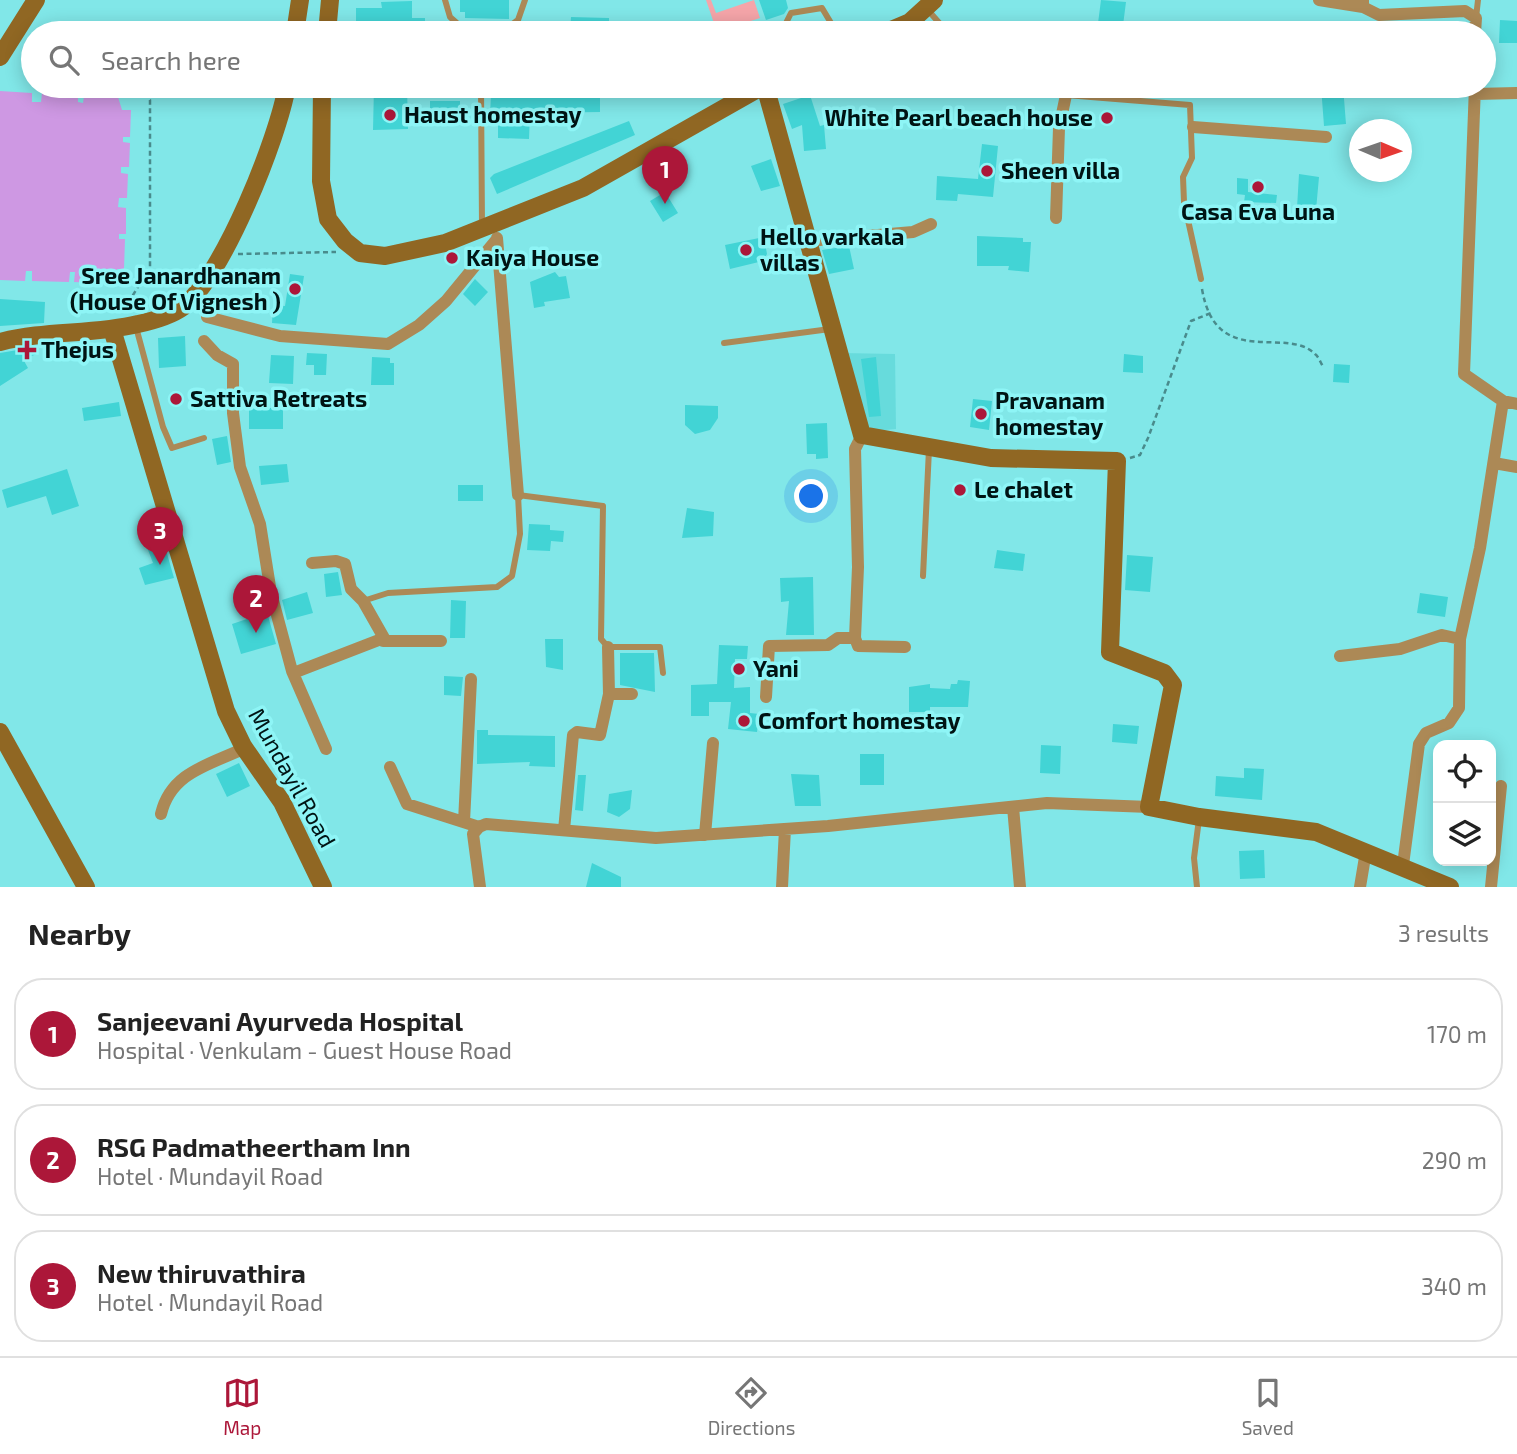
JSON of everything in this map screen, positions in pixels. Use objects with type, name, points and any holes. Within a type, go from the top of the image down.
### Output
[{"type":"main road","points":[[23,21],[37,0]]},
{"type":"main road","points":[[297,21],[300,0]]},
{"type":"main road","points":[[328,21],[330,0]]},
{"type":"main road","points":[[911,21],[931,5]]},
{"type":"main road","points":[[0,57],[21,25]]},
{"type":"main road","points":[[0,342],[123,327],[182,308],[207,282],[222,256],[275,129],[284,98]]},
{"type":"main road","points":[[322,98],[321,181],[328,219],[345,241],[360,253],[398,255],[490,231],[583,188],[743,98]]},
{"type":"main road","points":[[767,98],[862,435],[990,458],[1117,461],[1110,652],[1164,673],[1173,685],[1149,807],[1199,817],[1316,832],[1403,865],[1450,887]]},
{"type":"main road","name":"Mundayil Road","points":[[123,327],[226,711],[245,748],[282,802],[323,887]]},
{"type":"main road","points":[[0,732],[86,887]]},
{"type":"street","points":[[1319,0],[1363,4],[1379,15],[1465,11],[1476,18],[1476,21]]},
{"type":"street","points":[[1496,92],[1517,93]]},
{"type":"street","points":[[1056,218],[1059,128],[1065,98]]},
{"type":"street","points":[[1475,98],[1464,374],[1503,401],[1517,404]]},
{"type":"street","points":[[1193,127],[1326,137]]},
{"type":"street","points":[[808,241],[913,232],[931,224]]},
{"type":"street","points":[[207,317],[280,336],[388,344],[419,324],[446,301],[490,231]]},
{"type":"street","points":[[490,231],[518,495]]},
{"type":"street","points":[[204,341],[217,355],[233,365],[233,413],[240,467],[260,524],[271,593],[292,671],[326,749]]},
{"type":"street","points":[[1403,865],[1419,744],[1426,733],[1449,723],[1459,708],[1460,639],[1480,548],[1503,401]]},
{"type":"street","points":[[862,435],[855,449],[858,567],[855,638],[858,646],[905,647]]},
{"type":"street","points":[[1493,463],[1517,467]]},
{"type":"street","points":[[312,563],[338,561],[345,564],[351,589],[363,601],[384,636],[383,641]]},
{"type":"street","points":[[1340,656],[1399,649],[1442,635],[1460,639]]},
{"type":"street","points":[[766,697],[769,646],[828,645],[838,638],[855,638]]},
{"type":"street","points":[[292,671],[383,641],[442,641]]},
{"type":"street","points":[[564,830],[572,737],[577,732],[594,737],[601,734],[609,695],[608,646]]},
{"type":"street","points":[[464,822],[471,679]]},
{"type":"street","points":[[609,695],[632,694]]},
{"type":"street","points":[[705,835],[713,743]]},
{"type":"street","points":[[161,814],[167,793],[178,780],[245,748]]},
{"type":"street","points":[[390,767],[407,804],[479,827]]},
{"type":"street","points":[[1491,887],[1500,786]]},
{"type":"street","points":[[480,887],[473,834],[486,824],[656,838],[785,829],[1047,803],[1149,807]]},
{"type":"street","points":[[1013,807],[1020,887]]},
{"type":"street","points":[[782,887],[785,829]]},
{"type":"street","points":[[1360,887],[1366,851]]},
{"type":"lane","points":[[445,0],[450,17],[454,21]]},
{"type":"lane","points":[[517,21],[525,0]]},
{"type":"lane","points":[[1476,18],[1478,0]]},
{"type":"lane","points":[[931,5],[941,21]]},
{"type":"lane","points":[[787,21],[791,13],[822,8],[830,21]]},
{"type":"lane","points":[[482,98],[490,231]]},
{"type":"lane","points":[[1103,98],[1190,105],[1193,127],[1192,158],[1183,177],[1184,202],[1201,279]]},
{"type":"lane","points":[[123,327],[172,448],[204,439]]},
{"type":"lane","points":[[724,343],[832,329]]},
{"type":"lane","points":[[923,576],[929,447]]},
{"type":"lane","points":[[363,601],[388,593],[498,587],[512,576],[520,534],[518,495],[603,506],[601,639],[608,646],[660,648],[663,673]]},
{"type":"lane","points":[[1197,887],[1194,858],[1199,817]]},
{"type":"path","points":[[123,327],[124,307],[150,267],[148,98]]},
{"type":"path","points":[[222,256],[283,252],[360,253]]},
{"type":"path","points":[[1201,279],[1210,313],[1220,328],[1237,339],[1299,345],[1315,353],[1324,368]]},
{"type":"path","points":[[1117,461],[1140,455],[1191,321],[1210,313]]},
{"type":"shaded area","points":[[706,0],[711,0],[716,13],[754,0],[760,18],[751,21],[713,21]]},
{"type":"shaded area","points":[[0,91],[21,92],[21,98],[32,98],[32,102],[41,102],[41,98],[78,98],[78,102],[83,103],[84,98],[118,98],[122,110],[131,110],[130,137],[123,137],[123,142],[130,143],[129,167],[121,167],[121,173],[128,174],[127,198],[119,198],[118,207],[126,208],[126,234],[119,234],[119,239],[125,239],[124,269],[117,269],[116,284],[74,282],[75,272],[70,272],[69,282],[32,281],[32,271],[26,271],[25,281],[0,280]]},
{"type":"shaded area","points":[[841,353],[895,354],[896,429],[862,432]]},
{"type":"building","points":[[460,0],[509,0],[509,19],[465,18],[465,12],[460,12]]},
{"type":"building","points":[[759,0],[786,0],[788,8],[784,14],[766,20]]},
{"type":"building","points":[[1101,0],[1126,2],[1124,21],[1098,21]]},
{"type":"building","points":[[412,1],[412,18],[425,18],[425,21],[356,21],[356,8],[382,8],[381,2]]},
{"type":"building","points":[[571,17],[609,18],[609,21],[571,21]]},
{"type":"building","points":[[1500,20],[1517,21],[1517,43],[1499,43]]},
{"type":"building","name":"Haust homestay","points":[[374,98],[407,98],[408,129],[373,130]]},
{"type":"building","points":[[491,98],[600,98],[600,112],[530,113],[529,139],[498,138],[498,115],[490,115]]},
{"type":"building","points":[[811,98],[820,126],[824,125],[826,149],[804,151],[802,125],[792,129],[783,104]]},
{"type":"building","points":[[1322,98],[1344,98],[1346,124],[1324,126]]},
{"type":"building","points":[[430,101],[460,101],[460,120],[430,120]]},
{"type":"building","points":[[629,121],[635,135],[497,194],[490,178],[494,174]]},
{"type":"building","points":[[982,144],[998,146],[993,197],[958,194],[957,201],[936,200],[937,176],[978,179]]},
{"type":"building","points":[[771,159],[780,186],[761,191],[751,166]]},
{"type":"building","points":[[1299,174],[1319,177],[1316,210],[1297,208]]},
{"type":"building","points":[[1237,178],[1248,179],[1248,192],[1277,195],[1276,203],[1244,202],[1245,195],[1237,194]]},
{"type":"building","points":[[665,192],[678,213],[663,222],[650,201]]},
{"type":"building","points":[[977,236],[1023,238],[1023,242],[1031,242],[1029,272],[1008,270],[1009,266],[977,266]]},
{"type":"building","name":"Hello varkala villas","points":[[764,237],[767,254],[763,261],[730,269],[725,245]]},
{"type":"building","points":[[849,246],[854,269],[829,274],[822,250]]},
{"type":"building","points":[[555,272],[559,277],[566,276],[570,298],[544,302],[545,306],[534,308],[530,282]]},
{"type":"building","points":[[290,274],[304,276],[296,325],[272,323],[273,305],[285,306]]},
{"type":"building","points":[[475,279],[488,292],[475,306],[463,294]]},
{"type":"building","points":[[0,299],[45,302],[44,323],[0,326]]},
{"type":"building","points":[[185,336],[186,366],[159,368],[158,338]]},
{"type":"building","points":[[35,347],[37,354],[23,359],[28,368],[0,386],[0,353]]},
{"type":"building","points":[[307,353],[327,354],[326,375],[314,375],[314,365],[306,365]]},
{"type":"building","points":[[1124,354],[1143,356],[1143,373],[1123,372]]},
{"type":"building","points":[[271,355],[294,356],[293,384],[269,383]]},
{"type":"building","points":[[372,357],[390,358],[390,363],[394,363],[394,385],[371,385]]},
{"type":"building","points":[[876,357],[881,416],[869,417],[861,359]]},
{"type":"building","points":[[1334,364],[1350,365],[1349,383],[1333,382]]},
{"type":"building","name":"Pravanam homestay","points":[[973,399],[992,401],[989,430],[970,427]]},
{"type":"building","points":[[119,402],[121,416],[84,421],[82,408]]},
{"type":"building","points":[[685,405],[718,406],[718,418],[710,430],[695,434],[685,425]]},
{"type":"building","points":[[249,408],[283,408],[283,429],[249,429]]},
{"type":"building","points":[[827,423],[828,458],[816,459],[816,454],[807,454],[806,424]]},
{"type":"building","points":[[227,436],[231,462],[217,465],[212,439]]},
{"type":"building","points":[[287,464],[289,482],[261,485],[259,466]]},
{"type":"building","points":[[67,469],[79,506],[52,515],[46,496],[7,508],[2,490]]},
{"type":"building","points":[[458,485],[483,485],[483,501],[458,501]]},
{"type":"building","points":[[687,508],[714,512],[713,536],[682,538]]},
{"type":"building","points":[[158,522],[174,578],[145,585],[139,568],[153,563],[140,529]]},
{"type":"building","points":[[529,524],[550,525],[550,530],[564,531],[563,542],[551,541],[550,551],[527,550]]},
{"type":"building","points":[[997,550],[1025,554],[1023,571],[994,568]]},
{"type":"building","points":[[1127,555],[1153,557],[1150,592],[1125,590]]},
{"type":"building","points":[[338,572],[342,595],[326,597],[324,574]]},
{"type":"building","points":[[813,577],[814,635],[786,635],[789,601],[781,602],[780,578]]},
{"type":"building","points":[[307,592],[313,613],[287,620],[282,600]]},
{"type":"building","points":[[1420,593],[1448,597],[1445,617],[1417,613]]},
{"type":"building","points":[[451,600],[466,601],[465,638],[450,638]]},
{"type":"building","points":[[265,605],[276,644],[241,654],[232,624],[250,618],[247,610]]},
{"type":"building","points":[[545,639],[563,639],[563,670],[546,667]]},
{"type":"building","points":[[719,645],[748,646],[747,659],[735,659],[734,688],[750,687],[750,713],[759,714],[757,732],[728,729],[731,702],[709,702],[709,716],[691,716],[691,685],[717,684]]},
{"type":"building","points":[[620,653],[654,653],[655,692],[620,685]]},
{"type":"building","points":[[444,676],[463,677],[461,696],[444,695]]},
{"type":"building","points":[[958,680],[970,681],[968,707],[930,707],[930,712],[909,712],[909,687],[930,684],[930,688],[950,689],[951,684],[957,684]]},
{"type":"building","points":[[1113,724],[1139,726],[1137,744],[1112,742]]},
{"type":"building","points":[[477,730],[488,730],[488,735],[555,736],[555,767],[529,766],[530,762],[477,764]]},
{"type":"building","points":[[1041,745],[1061,746],[1060,774],[1040,773]]},
{"type":"building","points":[[860,754],[884,754],[884,785],[860,785]]},
{"type":"building","points":[[239,763],[250,786],[227,797],[216,774]]},
{"type":"building","points":[[1244,768],[1264,769],[1262,800],[1215,796],[1216,776],[1244,778]]},
{"type":"building","points":[[791,774],[819,775],[821,806],[795,806]]},
{"type":"building","points":[[578,775],[586,775],[583,811],[575,810]]},
{"type":"building","points":[[632,790],[630,809],[619,817],[607,812],[609,794]]},
{"type":"building","points":[[1264,850],[1265,878],[1240,879],[1239,851]]},
{"type":"building","points":[[592,863],[621,877],[621,887],[586,887]]},
{"type":"place","name":"Haust homestay","points":[[390,115]]},
{"type":"place","name":"White Pearl beach house","points":[[1107,118]]},
{"type":"place","name":"Sheen villa","points":[[987,171]]},
{"type":"place","name":"Casa Eva Luna","points":[[1258,187]]},
{"type":"place","name":"Sanjeevani Ayurveda Hospital","points":[[665,204]]},
{"type":"place","name":"Hello varkala villas","points":[[746,250]]},
{"type":"place","name":"Kaiya House","points":[[452,258]]},
{"type":"place","name":"Sree Janardhanam (House Of Vignesh )","points":[[295,289]]},
{"type":"place","name":"Thejus","points":[[27,350]]},
{"type":"place","name":"Sattiva Retreats","points":[[176,399]]},
{"type":"place","name":"Pravanam homestay","points":[[981,414]]},
{"type":"place","name":"Le chalet","points":[[960,490]]},
{"type":"place","name":"New thiruvathira","points":[[160,565]]},
{"type":"place","name":"RSG Padmatheertham Inn","points":[[256,633]]},
{"type":"place","name":"Yani","points":[[739,669]]},
{"type":"place","name":"Comfort homestay","points":[[744,721]]}]
